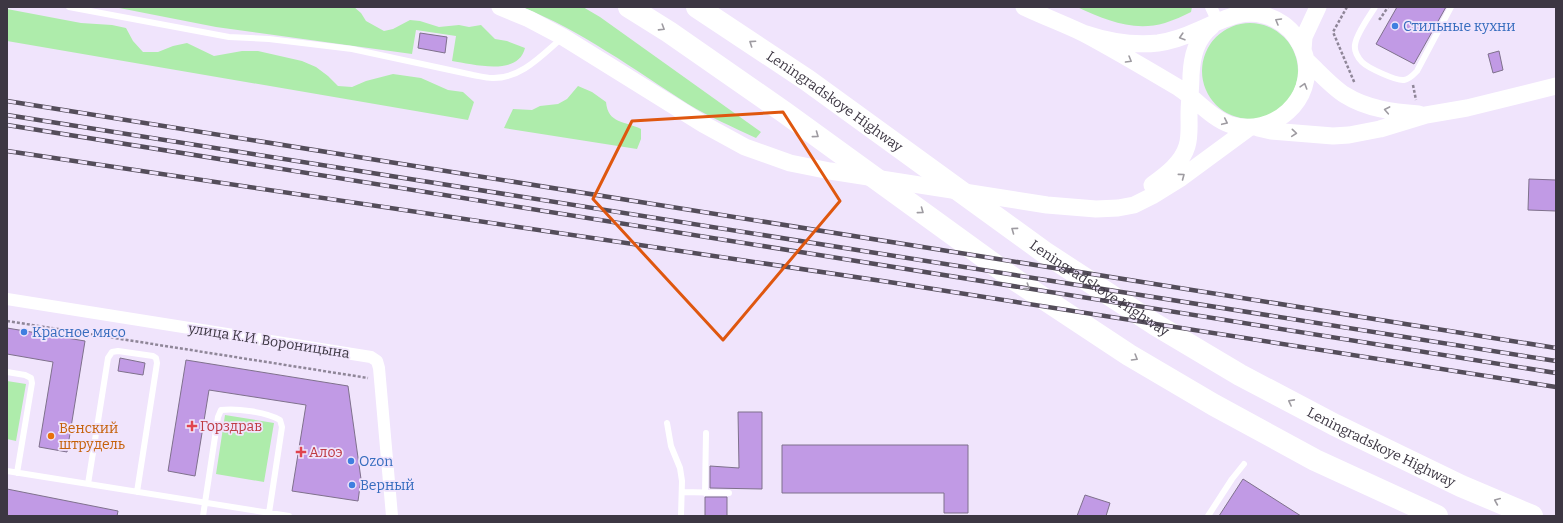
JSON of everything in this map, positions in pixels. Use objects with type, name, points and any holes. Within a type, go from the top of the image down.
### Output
[{"type":"highway","points":[[629,7],[669,32],[784,112],[1017,281],[1129,355],[1214,405],[1315,460],[1437,516]]},
{"type":"highway","name":"Leningradskoye Highway","points":[[698,7],[807,80],[1044,252],[1156,325],[1240,375],[1335,425],[1461,486],[1532,516]]},
{"type":"main road","points":[[500,7],[529,19],[563,37],[745,147],[790,163],[830,171],[1047,205],[1096,209],[1118,208],[1134,205],[1152,196],[1181,178],[1252,128],[1275,121],[1292,108],[1300,96],[1306,81],[1304,36],[1318,7]]},
{"type":"main road","points":[[1024,7],[1083,33],[1189,95],[1220,120],[1229,124],[1271,131],[1349,136],[1380,129],[1421,109]]},
{"type":"main road","points":[[1237,14],[1253,7]]},
{"type":"main road","points":[[1083,33],[1114,42],[1142,44],[1158,43],[1186,36],[1214,14],[1257,13],[1277,20],[1292,32],[1304,55],[1344,95],[1364,105],[1403,113],[1421,109],[1467,108],[1556,86]]},
{"type":"main road","points":[[1096,209],[1124,201],[1140,193],[1159,180],[1178,162],[1187,146],[1189,95],[1193,55],[1214,14]]},
{"type":"main road","points":[[1192,75],[1198,98],[1205,107]]},
{"type":"street","name":"улица К.И. Вороницына","points":[[7,299],[371,357],[379,368],[392,516]]},
{"type":"lane","points":[[68,7],[230,37],[269,39],[352,49],[493,78],[508,76],[519,72],[563,37]]},
{"type":"lane","points":[[1374,7],[1357,38],[1354,46],[1356,53],[1360,61],[1366,65],[1393,78],[1404,80],[1411,77],[1417,71],[1451,7]]},
{"type":"lane","points":[[88,484],[108,358],[112,352],[118,351],[153,356],[156,358],[157,363],[137,492]]},
{"type":"lane","points":[[7,372],[26,375],[31,378],[32,383],[17,473]]},
{"type":"lane","points":[[203,516],[218,417],[221,410],[230,409],[273,416],[280,420],[282,427],[269,513]]},
{"type":"lane","points":[[667,422],[671,446],[680,468],[682,480],[682,516]]},
{"type":"lane","points":[[705,493],[706,433]]},
{"type":"lane","points":[[1208,516],[1232,479],[1244,464]]},
{"type":"lane","points":[[7,471],[289,516]]},
{"type":"lane","points":[[682,492],[729,493]]},
{"type":"path","points":[[1411,77],[1421,109]]},
{"type":"path","points":[[7,321],[380,380]]},
{"type":"highlighted area","points":[[783,112],[840,201],[723,340],[593,199],[632,121]]},
{"type":"green space","points":[[114,7],[354,7],[361,13],[366,21],[384,31],[393,29],[410,20],[420,21],[439,27],[459,25],[469,27],[481,25],[495,39],[507,41],[525,48],[521,57],[514,63],[504,66],[482,66],[452,61],[456,36],[416,30],[412,54],[216,27]]},
{"type":"green space","points":[[522,7],[583,7],[600,17],[761,132],[756,138],[721,122],[688,104],[586,39],[544,16]]},
{"type":"green space","points":[[1077,7],[1192,7],[1191,12],[1172,21],[1142,26],[1109,20]]},
{"type":"green space","points":[[7,9],[81,23],[112,25],[126,28],[133,41],[143,52],[158,52],[173,46],[187,43],[214,56],[242,51],[258,51],[302,61],[316,67],[338,86],[352,87],[366,81],[393,74],[421,78],[448,90],[463,92],[474,102],[468,120],[7,41]]},
{"type":"green space","points":[[1250,23],[1268,27],[1277,31],[1284,37],[1290,44],[1294,53],[1298,71],[1294,89],[1290,98],[1284,105],[1277,111],[1268,115],[1250,119],[1232,115],[1223,111],[1216,105],[1210,98],[1206,89],[1202,71],[1206,53],[1210,44],[1216,37],[1223,31],[1232,27]]},
{"type":"green space","points":[[578,86],[592,92],[606,102],[607,109],[610,114],[618,121],[641,129],[641,139],[637,149],[504,128],[513,109],[532,110],[540,106],[558,104],[567,99]]},
{"type":"green space","points":[[7,381],[26,384],[16,441],[7,439]]},
{"type":"green space","points":[[225,415],[274,423],[264,482],[216,474]]},
{"type":"building","points":[[1397,7],[1446,7],[1414,64],[1376,44]]},
{"type":"building","points":[[420,33],[447,37],[445,53],[418,48]]},
{"type":"building","points":[[1499,51],[1503,70],[1493,73],[1488,54]]},
{"type":"building","points":[[1529,179],[1556,180],[1556,211],[1528,210]]},
{"type":"building","points":[[7,328],[85,341],[67,452],[39,447],[53,362],[7,354]]},
{"type":"building","points":[[120,358],[145,363],[143,375],[118,371]]},
{"type":"building","points":[[186,360],[348,386],[361,479],[358,501],[292,491],[306,405],[209,390],[195,476],[168,471]]},
{"type":"building","points":[[738,412],[762,412],[762,489],[710,488],[710,466],[739,468]]},
{"type":"building","points":[[782,445],[968,445],[968,513],[944,513],[944,493],[782,493]]},
{"type":"building","points":[[1243,479],[1301,516],[1219,516]]},
{"type":"building","points":[[7,489],[118,511],[117,516],[7,516]]},
{"type":"building","points":[[1085,495],[1110,503],[1106,516],[1077,516]]},
{"type":"building","points":[[705,497],[727,497],[727,516],[705,516]]},
{"type":"railway","points":[[7,101],[1556,348]]},
{"type":"railway","points":[[7,115],[1556,361]]},
{"type":"railway","points":[[7,125],[1556,373]]},
{"type":"railway","points":[[7,151],[889,282],[1556,387]]},
{"type":"place","name":"Стильные кухни","points":[[1395,26]]},
{"type":"place","name":"Красное мясо","points":[[24,332]]},
{"type":"place","name":"Горздрав","points":[[192,426]]},
{"type":"place","name":"Венский штрудель","points":[[51,436]]},
{"type":"place","name":"Алоэ","points":[[301,452]]},
{"type":"place","name":"Ozon","points":[[351,461]]},
{"type":"place","name":"Верный","points":[[352,485]]}]
